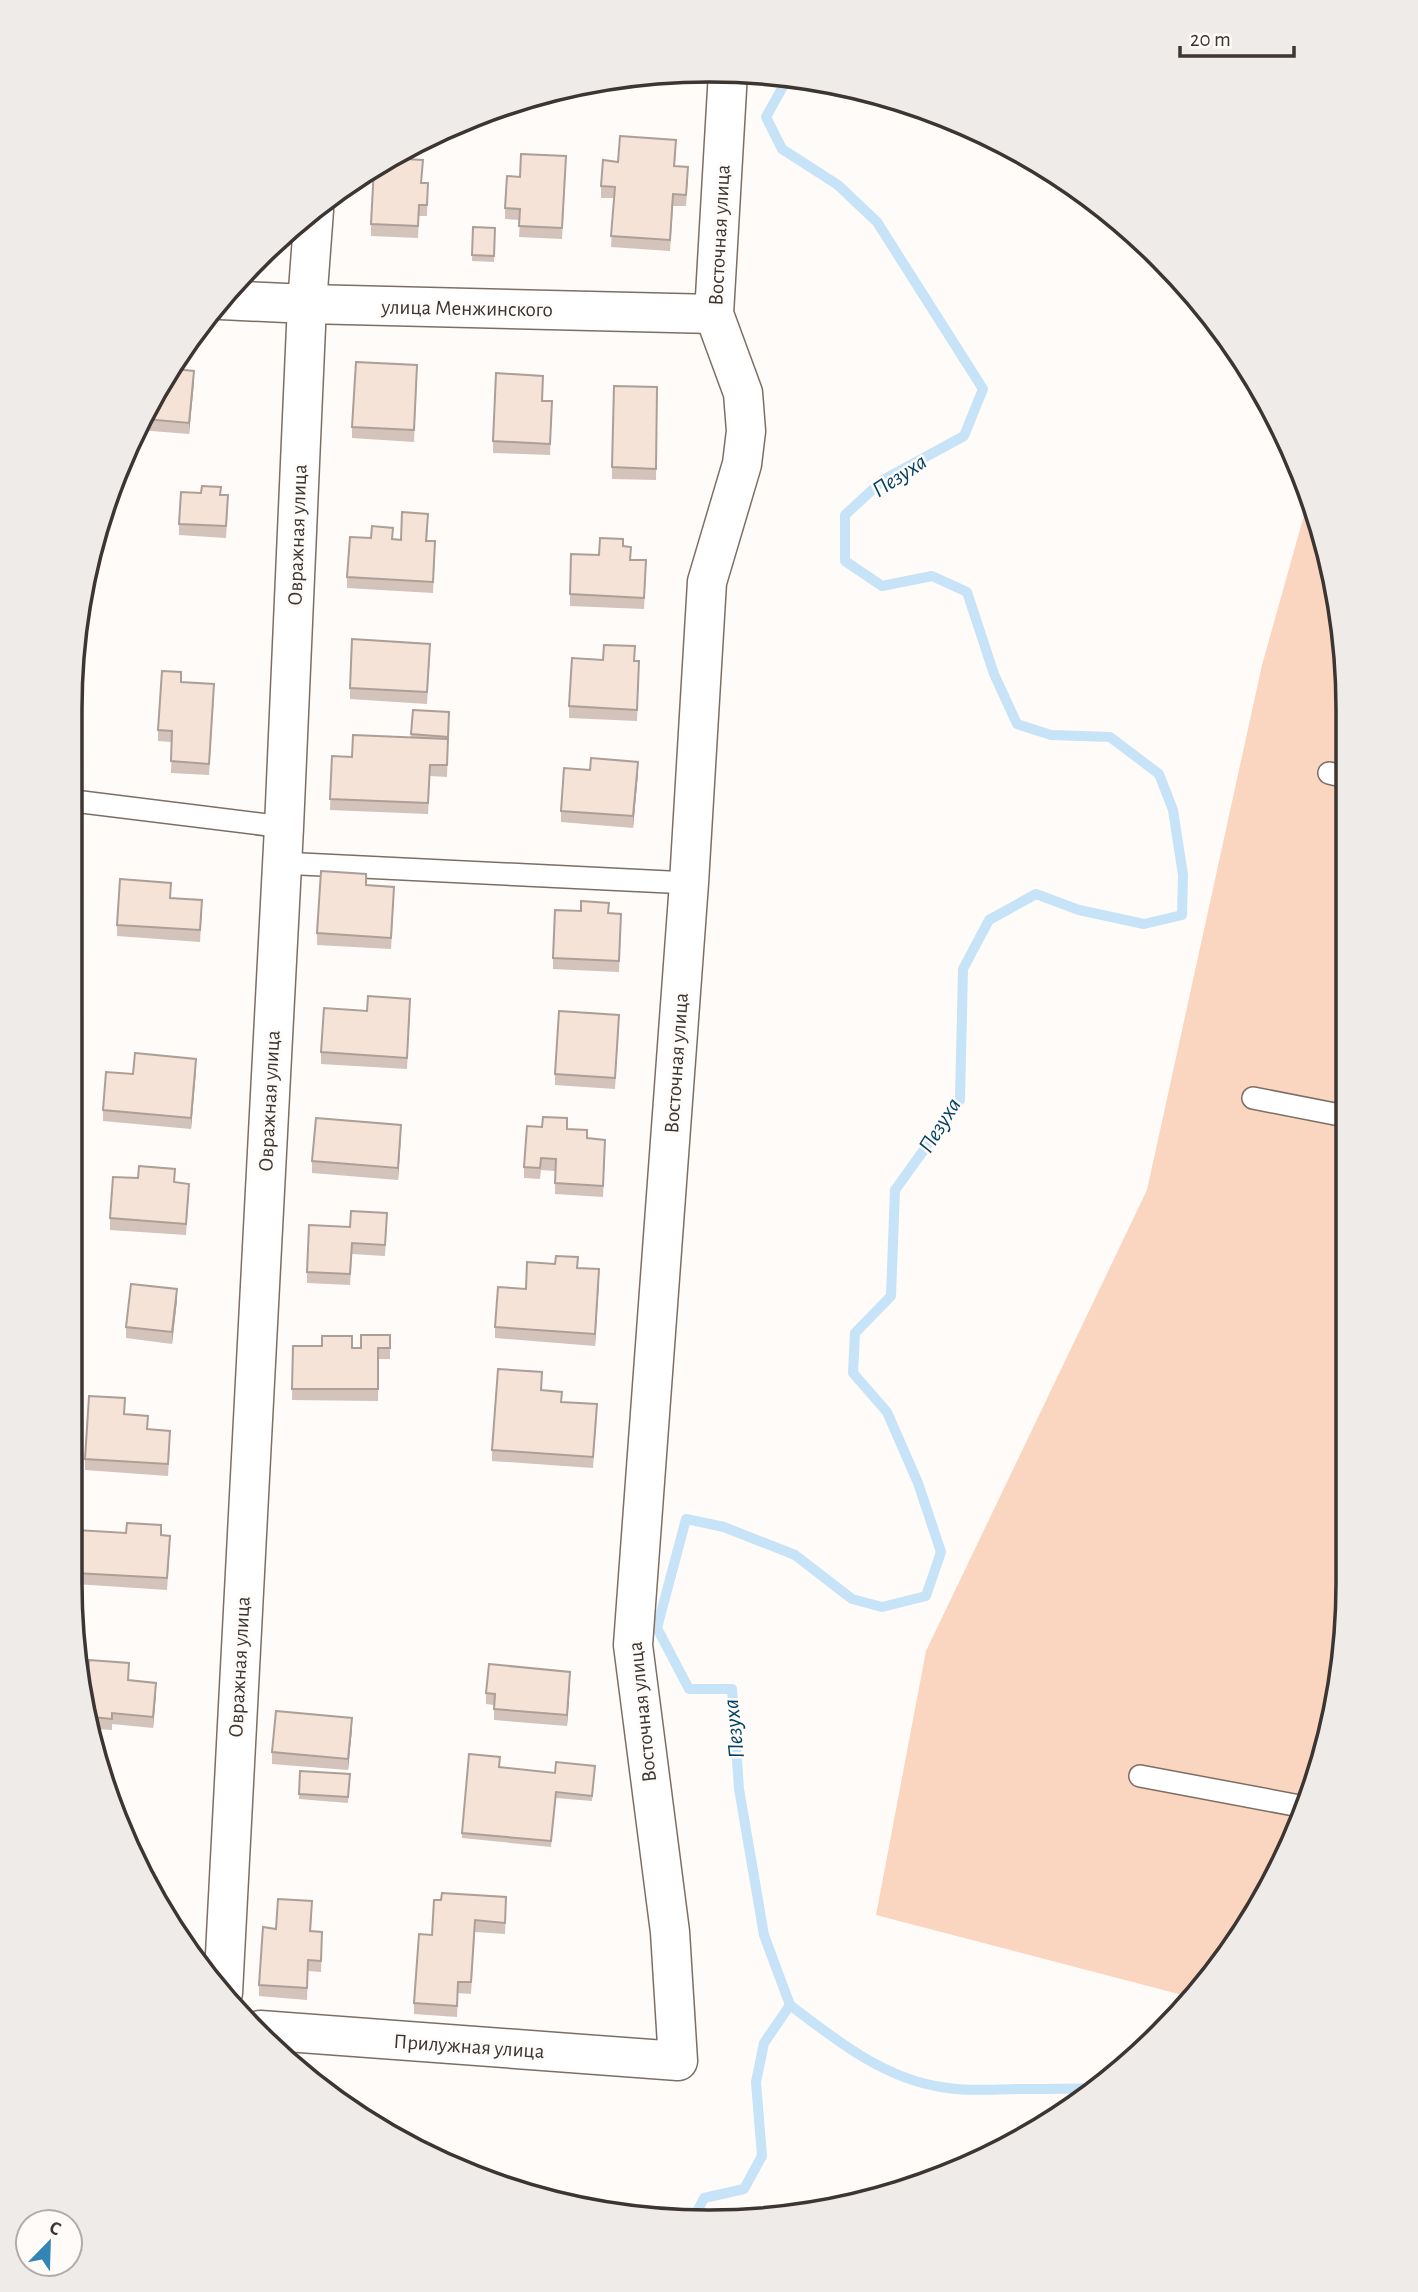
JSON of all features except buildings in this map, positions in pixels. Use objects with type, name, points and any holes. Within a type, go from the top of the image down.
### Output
[{"type":"street","name":"Восточная улица","points":[[678,2062],[670,1932],[633,1645],[689,883],[707,582],[742,464],[746,431],[743,393],[714,314],[727,83]]},
{"type":"street","name":"Овражная улица","points":[[224,1979],[313,224]]},
{"type":"street","name":"улица Менжинского","points":[[234,301],[714,314]]},
{"type":"street","name":"Прилужная улица","points":[[271,2031],[678,2062]]},
{"type":"lane","points":[[82,802],[283,845],[689,883]]},
{"type":"lane","points":[[1253,1098],[1336,1114]]},
{"type":"lane","points":[[1140,1776],[1294,1805]]},
{"type":"shaded area","points":[[1304,515],[1324,587],[1336,709],[1334,1624],[1324,1705],[1314,1745],[1288,1823],[1252,1896],[1206,1965],[1181,1995],[876,1915],[926,1651],[1147,1190],[1262,665]]},
{"type":"waterway","name":"Пезуха","points":[[698,2209],[704,2198],[744,2189],[762,2156],[756,2082],[764,2043],[790,2005],[764,1935],[739,1789],[732,1689],[689,1689],[657,1628],[686,1519],[724,1527],[795,1555],[852,1599],[882,1607],[926,1596],[941,1552],[918,1483],[887,1412],[853,1373],[855,1333],[891,1296],[895,1190],[960,1100],[963,969],[989,920],[1036,894],[1079,910],[1144,924],[1182,915],[1183,875],[1173,810],[1159,774],[1110,737],[1051,735],[1017,724],[994,674],[967,592],[932,576],[882,586],[845,561],[845,515],[883,480],[964,436],[983,389],[877,222],[838,185],[782,149],[766,117],[783,87]]},
{"type":"waterway","points":[[790,2005],[861,2056],[920,2082],[951,2089],[971,2090],[1079,2088]]}]
